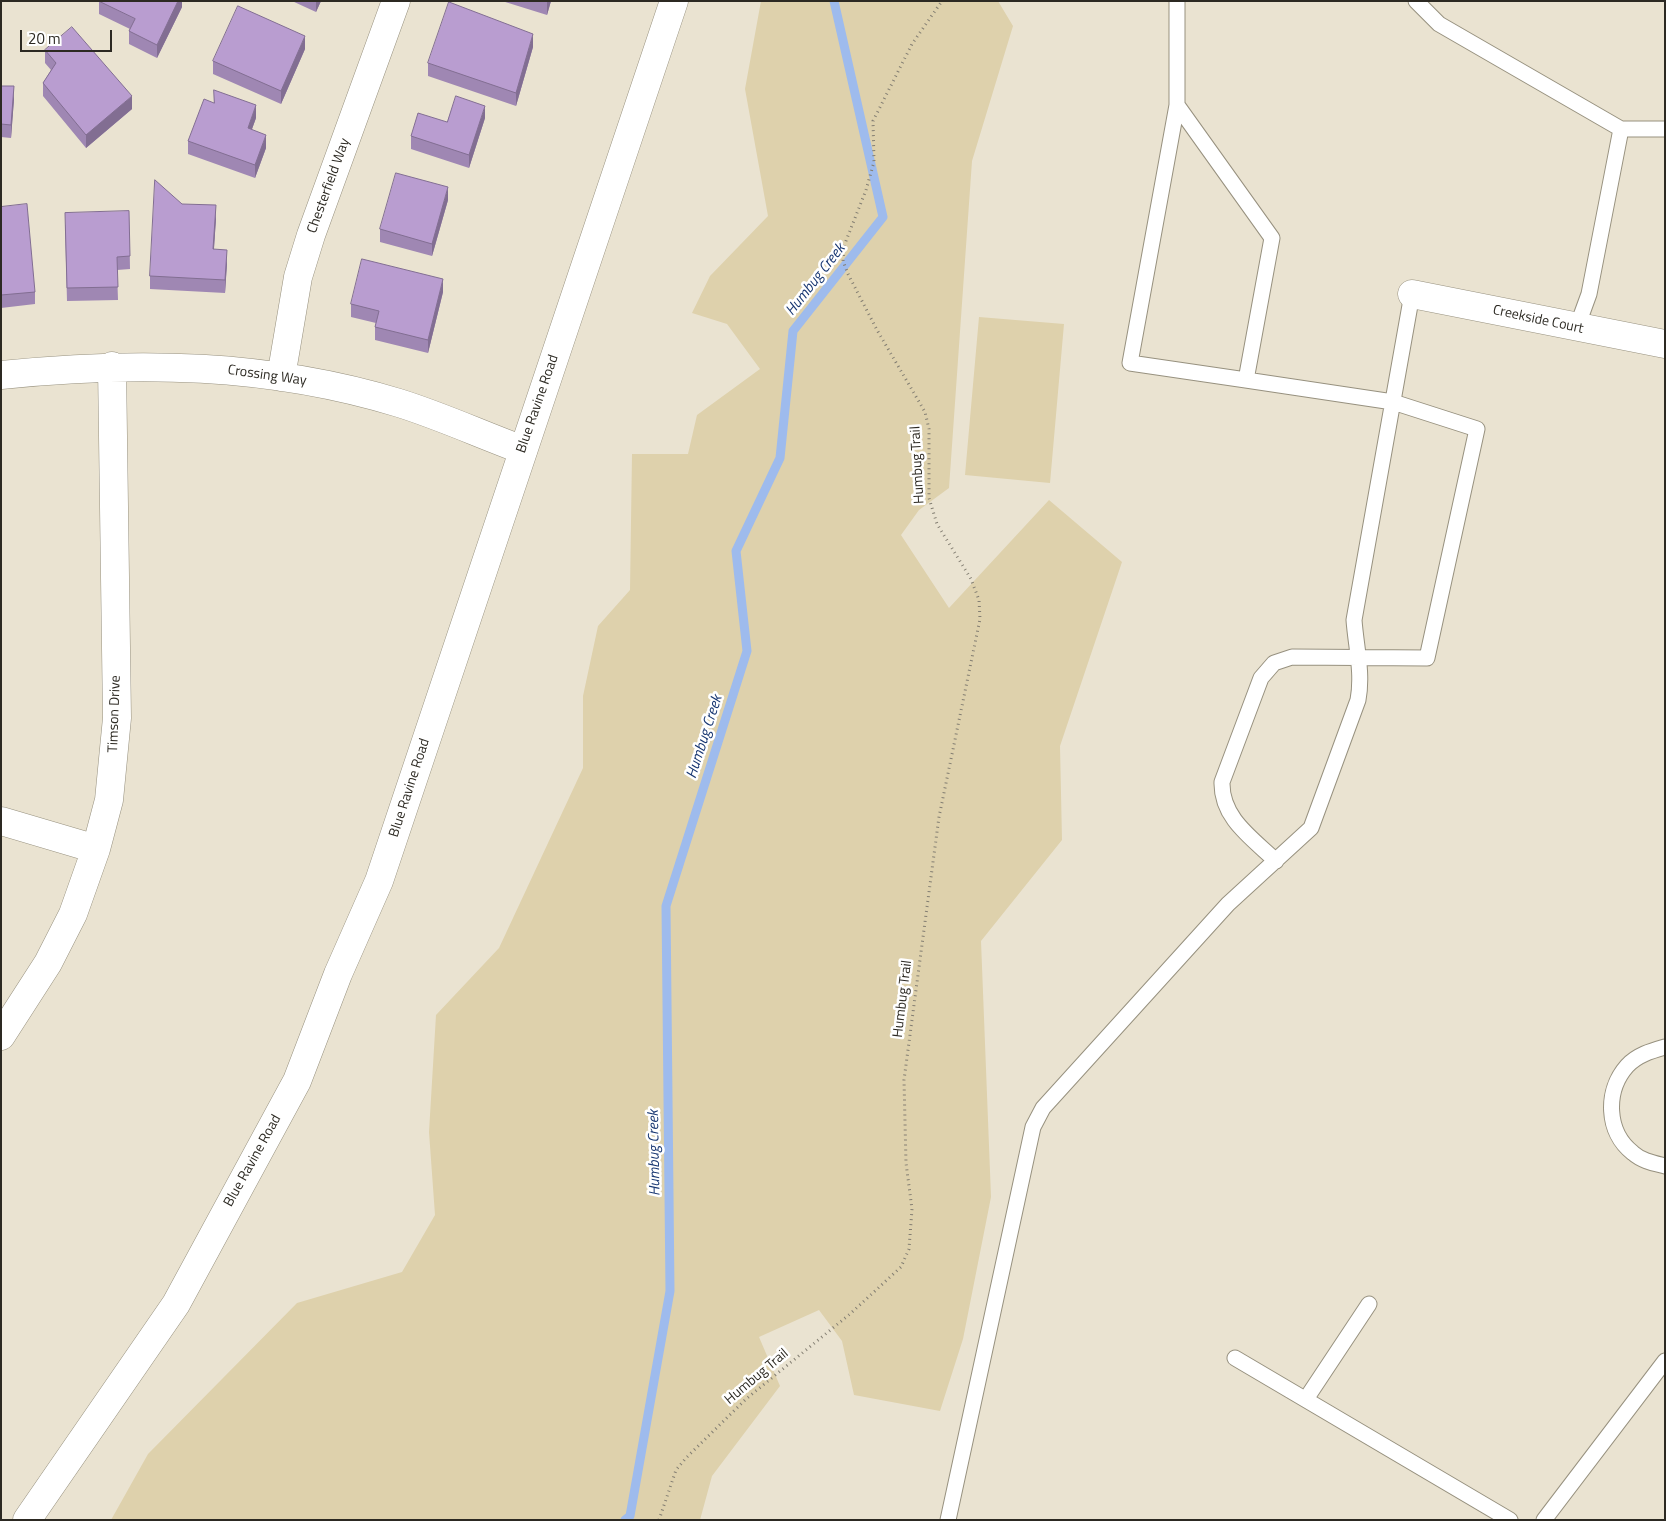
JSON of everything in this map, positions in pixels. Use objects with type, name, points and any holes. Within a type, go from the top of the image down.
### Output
[{"type":"street","name":"Chesterfield Way","points":[[281,376],[298,277],[311,235],[396,1]]},
{"type":"street","name":"Blue Ravine Road","points":[[27,1520],[176,1304],[297,1081],[338,974],[379,882],[674,1]]},
{"type":"street","name":"Creekside Court","points":[[1412,294],[1665,344]]},
{"type":"street","name":"Crossing Way","points":[[1,375],[112,366],[181,366],[281,376],[338,387],[400,403],[523,450]]},
{"type":"street","name":"Timson Drive","points":[[1,1036],[52,955],[73,914],[96,849],[109,800],[117,718],[112,366]]},
{"type":"street","points":[[1,821],[96,849]]},
{"type":"lane","points":[[1177,1],[1177,105],[1130,363],[1393,402],[1477,429],[1426,658],[1292,657],[1274,663],[1261,678],[1222,782],[1221,795],[1228,813],[1236,823],[1276,860]]},
{"type":"lane","points":[[1416,1],[1439,24],[1621,129],[1665,129]]},
{"type":"lane","points":[[1177,105],[1272,238],[1246,380]]},
{"type":"lane","points":[[1577,328],[1589,294],[1621,129]]},
{"type":"lane","points":[[948,1520],[1033,1127],[1043,1108],[1215,919],[1311,828],[1358,700],[1362,681],[1356,647],[1354,620],[1412,294]]},
{"type":"lane","points":[[1665,1047],[1646,1053],[1628,1065],[1616,1082],[1611,1100],[1612,1119],[1620,1138],[1632,1153],[1649,1163],[1665,1166]]},
{"type":"lane","points":[[1306,1399],[1369,1304]]},
{"type":"lane","points":[[1235,1358],[1510,1520]]},
{"type":"lane","points":[[1544,1520],[1665,1361]]},
{"type":"path","name":"Humbug Trail","points":[[659,1520],[676,1470],[710,1433],[746,1399],[850,1314],[883,1284],[901,1267],[909,1249],[912,1209],[906,1163],[904,1080],[939,817],[980,619],[979,600],[971,579],[936,524],[928,498],[929,429],[918,396],[877,330],[848,274],[843,260],[844,246],[866,190],[874,162],[873,120],[912,44],[942,1]]},
{"type":"shaded area","points":[[761,1],[998,1],[1013,26],[972,161],[949,488],[919,510],[901,535],[949,608],[1049,500],[1122,562],[1060,746],[1062,840],[981,941],[991,1197],[963,1339],[940,1411],[854,1395],[842,1341],[819,1310],[759,1337],[780,1386],[712,1476],[700,1520],[111,1520],[148,1454],[297,1303],[402,1272],[435,1215],[429,1132],[436,1015],[499,948],[583,768],[583,696],[598,626],[630,590],[632,454],[688,454],[697,415],[760,369],[727,324],[692,313],[710,276],[768,216],[745,89]]},
{"type":"shaded area","points":[[979,317],[1064,324],[1050,483],[965,475]]},
{"type":"building","points":[[99,1],[178,1],[157,45],[129,31],[135,19]]},
{"type":"building","points":[[449,2],[533,34],[516,93],[428,63]]},
{"type":"building","points":[[238,6],[305,36],[281,91],[213,61]]},
{"type":"building","points":[[72,27],[132,96],[86,135],[43,83],[56,63],[45,50]]},
{"type":"building","points":[[1,86],[14,86],[11,125],[1,124]]},
{"type":"building","points":[[214,90],[256,105],[248,128],[266,135],[255,165],[188,141],[204,99],[214,103]]},
{"type":"building","points":[[456,96],[485,106],[469,155],[411,136],[418,113],[447,122]]},
{"type":"building","points":[[396,173],[448,187],[432,244],[380,229]]},
{"type":"building","points":[[155,180],[182,204],[216,205],[213,249],[227,250],[225,280],[150,276]]},
{"type":"building","points":[[27,204],[35,292],[1,295],[1,207]]},
{"type":"building","points":[[129,211],[130,256],[117,257],[118,287],[67,288],[65,213]]},
{"type":"building","points":[[362,259],[443,279],[428,340],[375,327],[379,311],[351,304]]},
{"type":"waterway","name":"Humbug Creek","points":[[625,1520],[630,1516],[670,1291],[666,906],[747,651],[736,551],[780,458],[793,331],[883,217],[834,1]]}]
